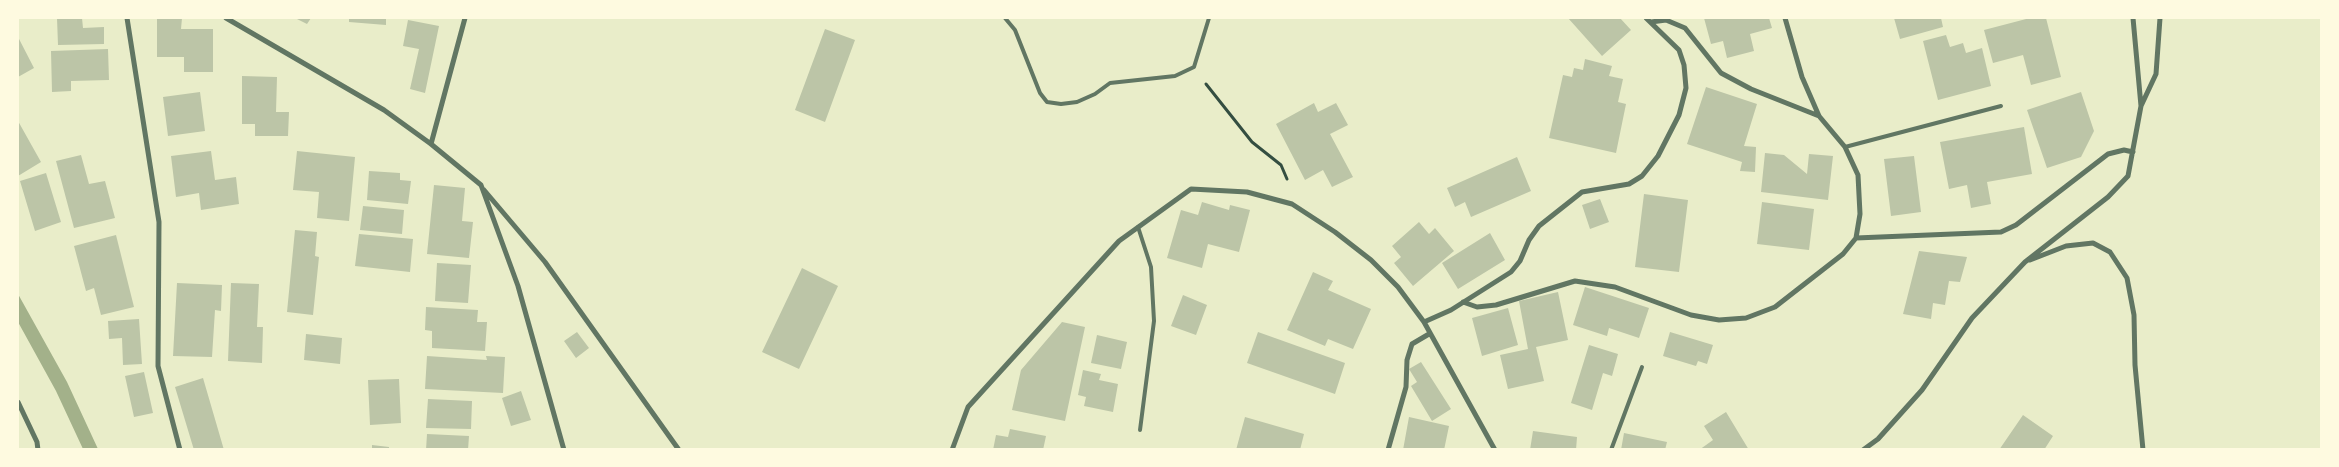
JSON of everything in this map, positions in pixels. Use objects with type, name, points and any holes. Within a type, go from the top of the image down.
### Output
[{"type":"street","points":[[127,18],[159,222],[158,366],[180,450]]},
{"type":"street","points":[[226,18],[384,110],[431,144],[481,185],[545,262],[679,450]]},
{"type":"street","points":[[431,144],[465,18]]},
{"type":"street","points":[[1424,322],[1463,302],[1511,272],[1520,261],[1529,240],[1539,226],[1582,192],[1629,184],[1642,176],[1658,156],[1679,115],[1686,88],[1684,65],[1679,50],[1646,18]]},
{"type":"street","points":[[1463,302],[1477,307],[1496,305],[1575,281],[1615,287],[1691,315],[1719,320],[1746,318],[1775,308],[1836,259],[1856,238],[1860,214],[1858,175],[1845,147],[1819,116],[1802,76],[1785,18]]},
{"type":"street","points":[[1864,450],[1878,439],[1922,390],[1972,318],[2025,262],[2108,197],[2128,176],[2141,106],[2133,18]]},
{"type":"street","points":[[2141,106],[2156,74],[2160,18]]},
{"type":"street","points":[[1651,22],[1666,20],[1685,28],[1720,73],[1758,92],[1819,116]]},
{"type":"street","points":[[1856,238],[2001,232],[2016,225],[2108,154],[2124,150],[2133,152]]},
{"type":"street","points":[[481,185],[518,286],[564,450]]},
{"type":"street","points":[[952,450],[968,407],[1119,240],[1191,189],[1247,192],[1292,204],[1335,232],[1371,260],[1398,287],[1424,322],[1494,450]]},
{"type":"street","points":[[2025,262],[2066,246],[2093,243],[2110,252],[2128,278],[2134,315],[2143,450]]},
{"type":"street","points":[[1388,450],[1406,387],[1407,360],[1412,344],[1429,334]]},
{"type":"street","points":[[18,402],[37,442],[38,450]]},
{"type":"lane","points":[[1005,18],[1015,30],[1040,93],[1047,102],[1061,104],[1077,102],[1096,94],[1110,83],[1175,76],[1194,68],[1208,18]]},
{"type":"lane","points":[[1845,147],[2001,106]]},
{"type":"lane","points":[[1138,226],[1151,267],[1154,321],[1140,430]]},
{"type":"lane","points":[[1611,450],[1642,367]]},
{"type":"path","points":[[1194,68],[1228,114],[1252,142],[1281,165],[1290,188],[1292,204]]},
{"type":"shaded area","points":[[18,294],[67,382],[98,449],[83,449],[56,391],[18,322]]},
{"type":"building","points":[[57,18],[82,18],[83,28],[104,27],[104,44],[58,45]]},
{"type":"building","points":[[157,18],[182,18],[181,29],[213,29],[213,72],[184,72],[184,57],[157,57]]},
{"type":"building","points":[[295,18],[311,18],[307,24]]},
{"type":"building","points":[[349,18],[386,18],[386,25],[349,22]]},
{"type":"building","points":[[1568,18],[1620,18],[1631,30],[1602,56]]},
{"type":"building","points":[[1704,18],[1769,18],[1772,28],[1750,34],[1754,51],[1727,58],[1723,41],[1711,44]]},
{"type":"building","points":[[1894,18],[1941,18],[1943,27],[1900,39]]},
{"type":"building","points":[[2030,18],[2046,18],[2061,77],[2031,85],[2023,55],[1993,63],[1984,30]]},
{"type":"building","points":[[408,20],[439,26],[425,93],[410,89],[419,49],[403,46]]},
{"type":"building","points":[[825,29],[855,40],[825,122],[795,110]]},
{"type":"building","points":[[1946,35],[1950,47],[1963,43],[1966,53],[1982,48],[1991,86],[1938,100],[1923,41]]},
{"type":"building","points":[[18,37],[34,68],[18,77]]},
{"type":"building","points":[[108,49],[109,80],[71,81],[71,91],[52,92],[51,51]]},
{"type":"building","points":[[1585,59],[1612,66],[1609,76],[1623,79],[1618,102],[1626,104],[1616,153],[1549,138],[1563,75],[1572,77],[1574,68],[1583,70]]},
{"type":"building","points":[[242,76],[277,77],[276,112],[289,112],[288,136],[255,136],[255,124],[242,124]]},
{"type":"building","points":[[1706,87],[1757,104],[1744,146],[1756,147],[1755,172],[1740,171],[1742,162],[1687,144]]},
{"type":"building","points":[[200,92],[205,131],[168,136],[163,97]]},
{"type":"building","points":[[2081,92],[2094,131],[2081,157],[2047,168],[2027,110]]},
{"type":"building","points":[[1314,103],[1318,112],[1336,103],[1348,125],[1330,134],[1353,177],[1332,187],[1323,170],[1305,180],[1276,124]]},
{"type":"building","points":[[18,121],[41,162],[18,176]]},
{"type":"building","points":[[2024,127],[2032,174],[1987,182],[1991,204],[1971,208],[1967,185],[1949,189],[1940,142]]},
{"type":"building","points":[[211,151],[215,180],[236,177],[239,204],[201,210],[199,193],[176,197],[171,156]]},
{"type":"building","points":[[297,151],[355,157],[349,221],[317,218],[319,192],[293,190]]},
{"type":"building","points":[[1765,153],[1784,155],[1807,174],[1809,154],[1833,156],[1828,200],[1761,192]]},
{"type":"building","points":[[81,155],[89,184],[105,181],[115,218],[74,228],[56,161]]},
{"type":"building","points":[[1914,156],[1921,212],[1891,216],[1884,159]]},
{"type":"building","points":[[1517,157],[1531,191],[1471,217],[1465,202],[1455,207],[1447,188]]},
{"type":"building","points":[[369,171],[400,173],[400,180],[411,181],[408,204],[367,200]]},
{"type":"building","points":[[46,173],[61,222],[35,231],[20,181]]},
{"type":"building","points":[[434,185],[465,188],[462,221],[473,222],[469,258],[427,254]]},
{"type":"building","points":[[1644,194],[1688,200],[1679,272],[1635,267]]},
{"type":"building","points":[[1600,199],[1609,222],[1590,229],[1582,205]]},
{"type":"building","points":[[1202,202],[1229,210],[1230,205],[1250,210],[1239,252],[1208,244],[1202,268],[1167,258],[1181,210],[1198,215]]},
{"type":"building","points":[[1762,202],[1814,209],[1809,250],[1757,244]]},
{"type":"building","points":[[363,206],[404,210],[402,234],[360,230]]},
{"type":"building","points":[[1419,222],[1429,234],[1435,228],[1454,251],[1413,286],[1394,263],[1401,257],[1392,246]]},
{"type":"building","points":[[295,230],[317,232],[315,256],[319,257],[313,315],[287,312]]},
{"type":"building","points":[[1490,233],[1505,260],[1458,289],[1442,263]]},
{"type":"building","points":[[359,234],[413,239],[410,272],[355,266]]},
{"type":"building","points":[[116,235],[134,307],[101,315],[94,288],[86,291],[74,246]]},
{"type":"building","points":[[1919,251],[1967,257],[1960,282],[1949,281],[1945,305],[1933,303],[1931,319],[1903,314]]},
{"type":"building","points":[[437,263],[471,265],[468,303],[435,301]]},
{"type":"building","points":[[802,268],[838,286],[799,369],[762,352]]},
{"type":"building","points":[[1313,272],[1333,281],[1328,290],[1371,309],[1353,349],[1328,339],[1325,346],[1287,330]]},
{"type":"building","points":[[177,283],[222,285],[221,311],[215,310],[212,357],[173,356]]},
{"type":"building","points":[[231,283],[259,284],[257,327],[263,327],[262,363],[228,361]]},
{"type":"building","points":[[1585,287],[1649,308],[1639,338],[1609,328],[1607,336],[1573,325]]},
{"type":"building","points":[[1558,292],[1568,340],[1536,347],[1544,381],[1508,389],[1500,355],[1528,349],[1519,301]]},
{"type":"building","points":[[1183,295],[1207,305],[1196,335],[1171,326]]},
{"type":"building","points":[[426,307],[478,310],[477,322],[487,322],[485,351],[432,348],[432,331],[425,330]]},
{"type":"building","points":[[1508,308],[1518,345],[1482,356],[1472,318]]},
{"type":"building","points":[[139,319],[142,364],[123,365],[122,338],[109,339],[108,321]]},
{"type":"building","points":[[1062,322],[1085,327],[1065,421],[1012,410],[1021,370]]},
{"type":"building","points":[[577,332],[589,348],[576,358],[564,341]]},
{"type":"building","points":[[1258,332],[1345,363],[1335,394],[1247,363]]},
{"type":"building","points":[[1670,332],[1713,345],[1707,364],[1698,361],[1696,366],[1663,356]]},
{"type":"building","points":[[306,334],[342,338],[340,364],[304,360]]},
{"type":"building","points":[[1097,335],[1127,342],[1121,369],[1091,363]]},
{"type":"building","points":[[1589,345],[1618,354],[1612,376],[1603,373],[1592,410],[1571,403]]},
{"type":"building","points":[[427,356],[487,360],[486,356],[505,357],[503,393],[425,389]]},
{"type":"building","points":[[1421,362],[1451,409],[1432,421],[1411,386],[1417,382],[1409,369]]},
{"type":"building","points":[[1083,370],[1101,374],[1099,380],[1118,384],[1113,412],[1084,406],[1086,397],[1078,395]]},
{"type":"building","points":[[144,372],[153,413],[134,417],[125,376]]},
{"type":"building","points":[[203,378],[224,450],[194,450],[175,387]]},
{"type":"building","points":[[399,379],[401,423],[370,425],[368,380]]},
{"type":"building","points":[[521,391],[531,420],[511,426],[502,398]]},
{"type":"building","points":[[428,399],[472,401],[471,429],[426,428]]},
{"type":"building","points":[[1726,412],[1749,450],[1699,450],[1713,440],[1704,426]]},
{"type":"building","points":[[2023,415],[2053,436],[2044,450],[1999,450]]},
{"type":"building","points":[[1245,417],[1304,434],[1300,450],[1236,450]]},
{"type":"building","points":[[1409,417],[1449,426],[1444,450],[1403,450]]},
{"type":"building","points":[[1010,429],[1046,436],[1043,450],[993,450],[996,435],[1008,437]]},
{"type":"building","points":[[1533,431],[1577,437],[1576,450],[1530,450]]},
{"type":"building","points":[[1624,433],[1667,442],[1665,450],[1621,450]]},
{"type":"building","points":[[427,434],[469,436],[468,450],[426,450]]},
{"type":"building","points":[[372,445],[389,447],[389,450],[372,450]]}]
